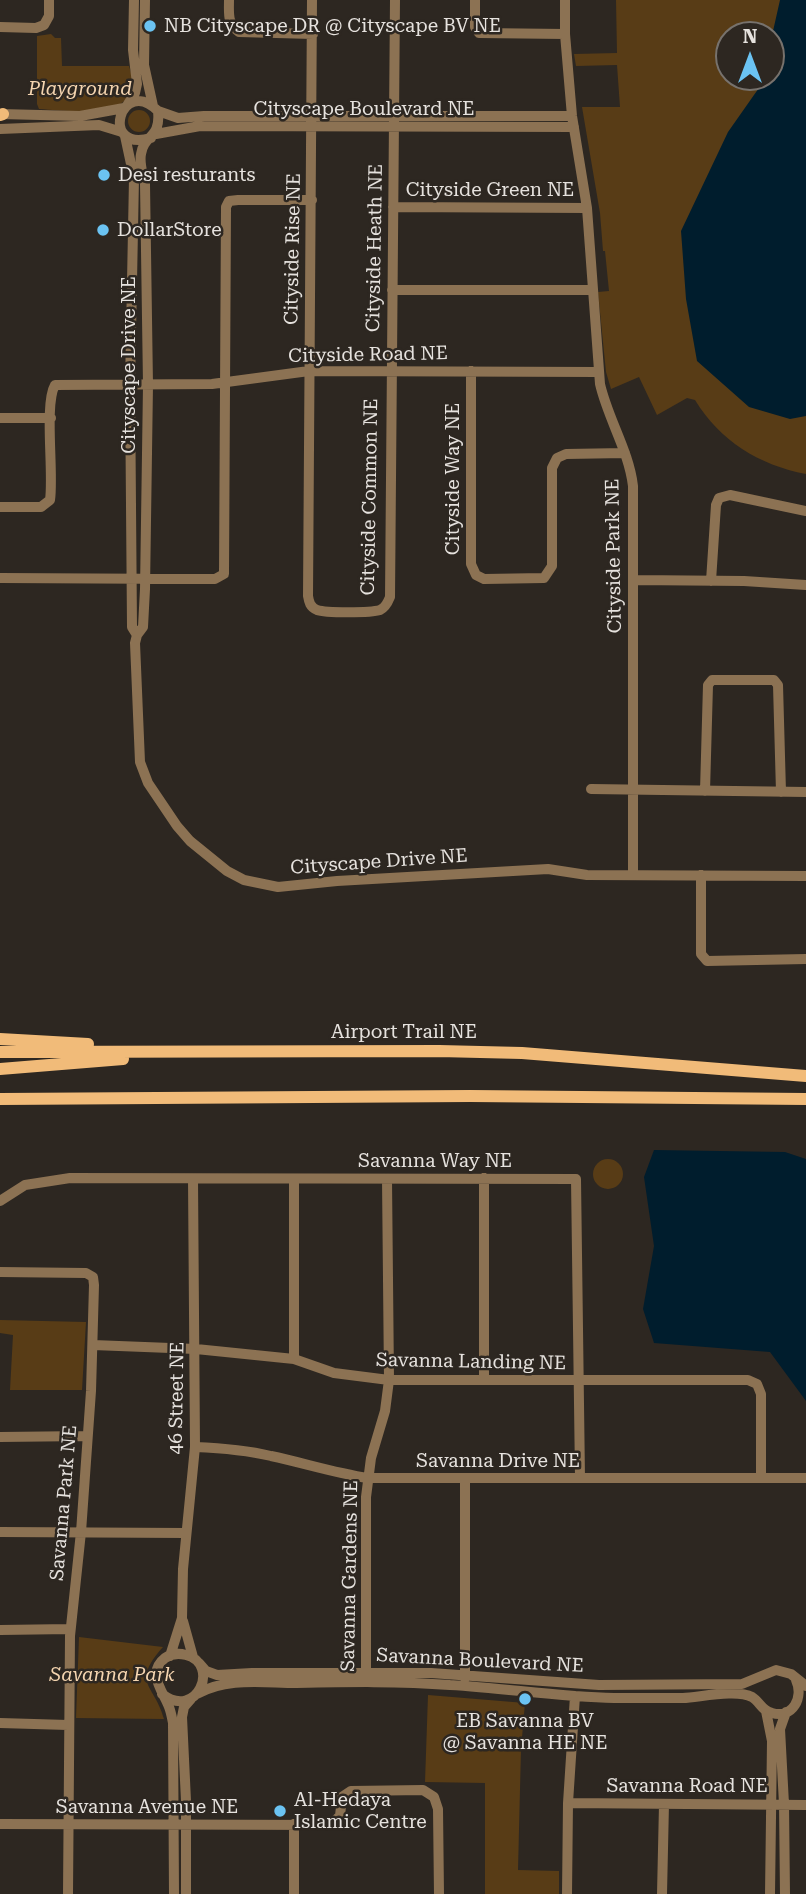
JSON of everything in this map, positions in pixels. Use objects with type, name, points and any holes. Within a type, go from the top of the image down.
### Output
[{"type":"main road","points":[[0,1039],[214,1052]]},
{"type":"main road","name":"Airport Trail NE","points":[[0,1052],[522,1053],[806,1076]]},
{"type":"main road","points":[[0,1069],[214,1052]]},
{"type":"main road","points":[[0,1099],[470,1096],[806,1098]]},
{"type":"main road","points":[[0,1107],[51,1100]]},
{"type":"street","points":[[0,27],[36,28],[44,25],[48,16],[49,0]]},
{"type":"street","points":[[123,134],[119,119],[135,93],[137,83],[133,50],[134,0]]},
{"type":"street","points":[[0,129],[92,125],[104,126],[138,140],[154,136],[159,122],[144,65],[145,0]]},
{"type":"street","points":[[229,0],[229,21],[239,33],[313,34]]},
{"type":"street","name":"Cityside Rise NE","points":[[309,371],[312,0]]},
{"type":"street","name":"Cityside Heath NE","points":[[390,370],[395,0]]},
{"type":"street","points":[[475,0],[475,27],[479,33],[565,34]]},
{"type":"street","name":"Cityside Park NE","points":[[565,0],[565,34],[573,122],[587,208],[598,372],[604,402],[625,453],[633,486],[633,875]]},
{"type":"street","points":[[1,115],[80,116],[141,101],[155,109]]},
{"type":"street","name":"Cityscape Boulevard NE","points":[[155,109],[177,118],[573,122]]},
{"type":"street","name":"Cityscape Boulevard NE","points":[[154,136],[200,126],[313,121]]},
{"type":"street","name":"Cityscape Drive NE","points":[[123,134],[134,178],[132,626],[137,635],[140,762],[148,783],[190,841],[227,871],[244,880],[278,887],[548,869],[587,875],[806,876]]},
{"type":"street","name":"Cityscape Drive NE","points":[[137,635],[143,627],[148,385],[145,184],[141,153],[154,136]]},
{"type":"street","points":[[0,578],[215,579],[224,574],[226,207],[229,201],[238,200],[312,201]]},
{"type":"street","name":"Cityside Green NE","points":[[394,207],[587,208]]},
{"type":"street","points":[[392,290],[591,290]]},
{"type":"street","name":"Cityside Common NE","points":[[309,371],[309,601],[317,610],[377,611],[385,606],[390,597],[390,370]]},
{"type":"street","name":"Cityside Road NE","points":[[51,418],[51,395],[55,385],[131,386],[226,382],[309,371],[598,372]]},
{"type":"street","name":"Cityside Way NE","points":[[471,371],[471,564],[476,575],[484,579],[544,578],[552,566],[552,468],[557,458],[566,454],[625,453]]},
{"type":"street","points":[[0,418],[51,418],[50,500],[41,507],[0,507]]},
{"type":"street","points":[[711,580],[716,505],[719,498],[730,495],[806,511]]},
{"type":"street","points":[[634,580],[711,580],[806,585]]},
{"type":"street","points":[[705,791],[708,685],[712,680],[774,680],[778,685],[781,792]]},
{"type":"street","points":[[591,789],[806,792]]},
{"type":"street","points":[[701,875],[701,954],[707,961],[806,959]]},
{"type":"street","name":"Savanna Way NE","points":[[0,1201],[25,1185],[70,1178],[576,1179],[580,1478]]},
{"type":"street","points":[[484,1178],[484,1380]]},
{"type":"street","name":"46 Street NE","points":[[170,1656],[182,1618],[186,1533],[195,1447],[193,1179]]},
{"type":"street","name":"Savanna Gardens NE","points":[[366,1677],[368,1478],[375,1442],[385,1412],[390,1380],[387,1179]]},
{"type":"street","points":[[293,1180],[294,1359]]},
{"type":"street","name":"Savanna Park NE","points":[[0,1272],[86,1273],[93,1277],[93,1345],[81,1532],[70,1629],[68,1894]]},
{"type":"street","name":"Savanna Landing NE","points":[[93,1345],[195,1349],[294,1359],[334,1373],[390,1380],[748,1380],[757,1384],[761,1394],[761,1478]]},
{"type":"street","points":[[0,1437],[87,1436]]},
{"type":"street","name":"Savanna Drive NE","points":[[195,1447],[239,1450],[368,1478],[806,1478]]},
{"type":"street","points":[[465,1479],[465,1680]]},
{"type":"street","points":[[0,1532],[186,1533]]},
{"type":"street","name":"46 Street NE","points":[[182,1618],[196,1660]]},
{"type":"street","points":[[0,1630],[70,1629]]},
{"type":"street","points":[[174,1894],[173,1723],[170,1708],[158,1688],[157,1670],[160,1664],[177,1654],[196,1660],[204,1679],[184,1707],[182,1717],[186,1894]]},
{"type":"street","name":"Savanna Boulevard NE","points":[[196,1660],[206,1671],[217,1675],[252,1673],[702,1686],[742,1684],[755,1681],[763,1675]]},
{"type":"street","points":[[806,1686],[784,1671],[769,1672],[763,1675],[755,1691],[758,1703],[766,1711],[776,1714],[806,1701]]},
{"type":"street","name":"Savanna Boulevard NE","points":[[194,1696],[212,1686],[234,1683],[366,1677]]},
{"type":"street","name":"Savanna Boulevard NE","points":[[465,1680],[575,1696],[681,1698],[733,1694],[745,1695],[758,1703]]},
{"type":"street","points":[[785,1894],[780,1729],[799,1697],[796,1680]]},
{"type":"street","points":[[162,1694],[175,1701],[194,1696]]},
{"type":"street","points":[[567,1894],[568,1803],[575,1696]]},
{"type":"street","points":[[766,1711],[772,1741],[770,1894]]},
{"type":"street","points":[[0,1723],[68,1725]]},
{"type":"street","name":"Savanna Avenue NE","points":[[0,1824],[330,1825],[341,1816],[342,1797],[351,1791],[365,1789],[428,1792],[434,1797],[438,1809],[439,1894]]},
{"type":"street","name":"Savanna Road NE","points":[[568,1803],[806,1805]]},
{"type":"street","points":[[662,1894],[664,1804]]},
{"type":"street","points":[[294,1824],[294,1894]]},
{"type":"green space","points":[[616,0],[806,0],[806,474],[772,464],[742,449],[716,428],[695,400],[687,398],[657,415],[639,377],[611,389],[606,372],[598,292],[609,291],[605,251],[582,107],[620,107],[617,65],[576,66],[574,54],[617,53]]},
{"type":"green space","name":"Playground","points":[[51,34],[55,38],[61,38],[62,66],[129,66],[132,84],[128,97],[118,105],[104,110],[39,109],[37,36]]},
{"type":"green space","points":[[135,110],[143,110],[150,117],[150,125],[143,132],[135,132],[128,125],[128,117]]},
{"type":"green space","points":[[608,1159],[618,1164],[623,1174],[618,1184],[608,1189],[598,1184],[593,1174],[598,1164]]},
{"type":"green space","points":[[0,1320],[86,1322],[82,1390],[10,1390],[13,1335],[0,1333]]},
{"type":"green space","name":"Savanna Park","points":[[79,1637],[163,1647],[153,1659],[146,1677],[164,1719],[76,1718]]},
{"type":"green space","points":[[428,1695],[525,1703],[518,1870],[559,1871],[559,1894],[485,1894],[485,1783],[425,1782]]},
{"type":"water","points":[[780,0],[806,0],[806,416],[790,419],[749,407],[697,361],[686,299],[681,231],[728,132],[757,91],[785,91],[785,21],[775,21]]},
{"type":"water","points":[[654,1150],[785,1152],[806,1159],[806,1401],[770,1352],[654,1343],[643,1309],[654,1246],[644,1177]]},
{"type":"place","name":"NB Cityscape DR @ Cityscape BV NE","points":[[150,26]]},
{"type":"place","name":"Desi resturants","points":[[104,175]]},
{"type":"place","name":"DollarStore","points":[[103,230]]},
{"type":"place","name":"EB Savanna BV @ Savanna HE NE","points":[[525,1699]]},
{"type":"place","name":"Al-Hedaya Islamic Centre","points":[[280,1811]]}]
